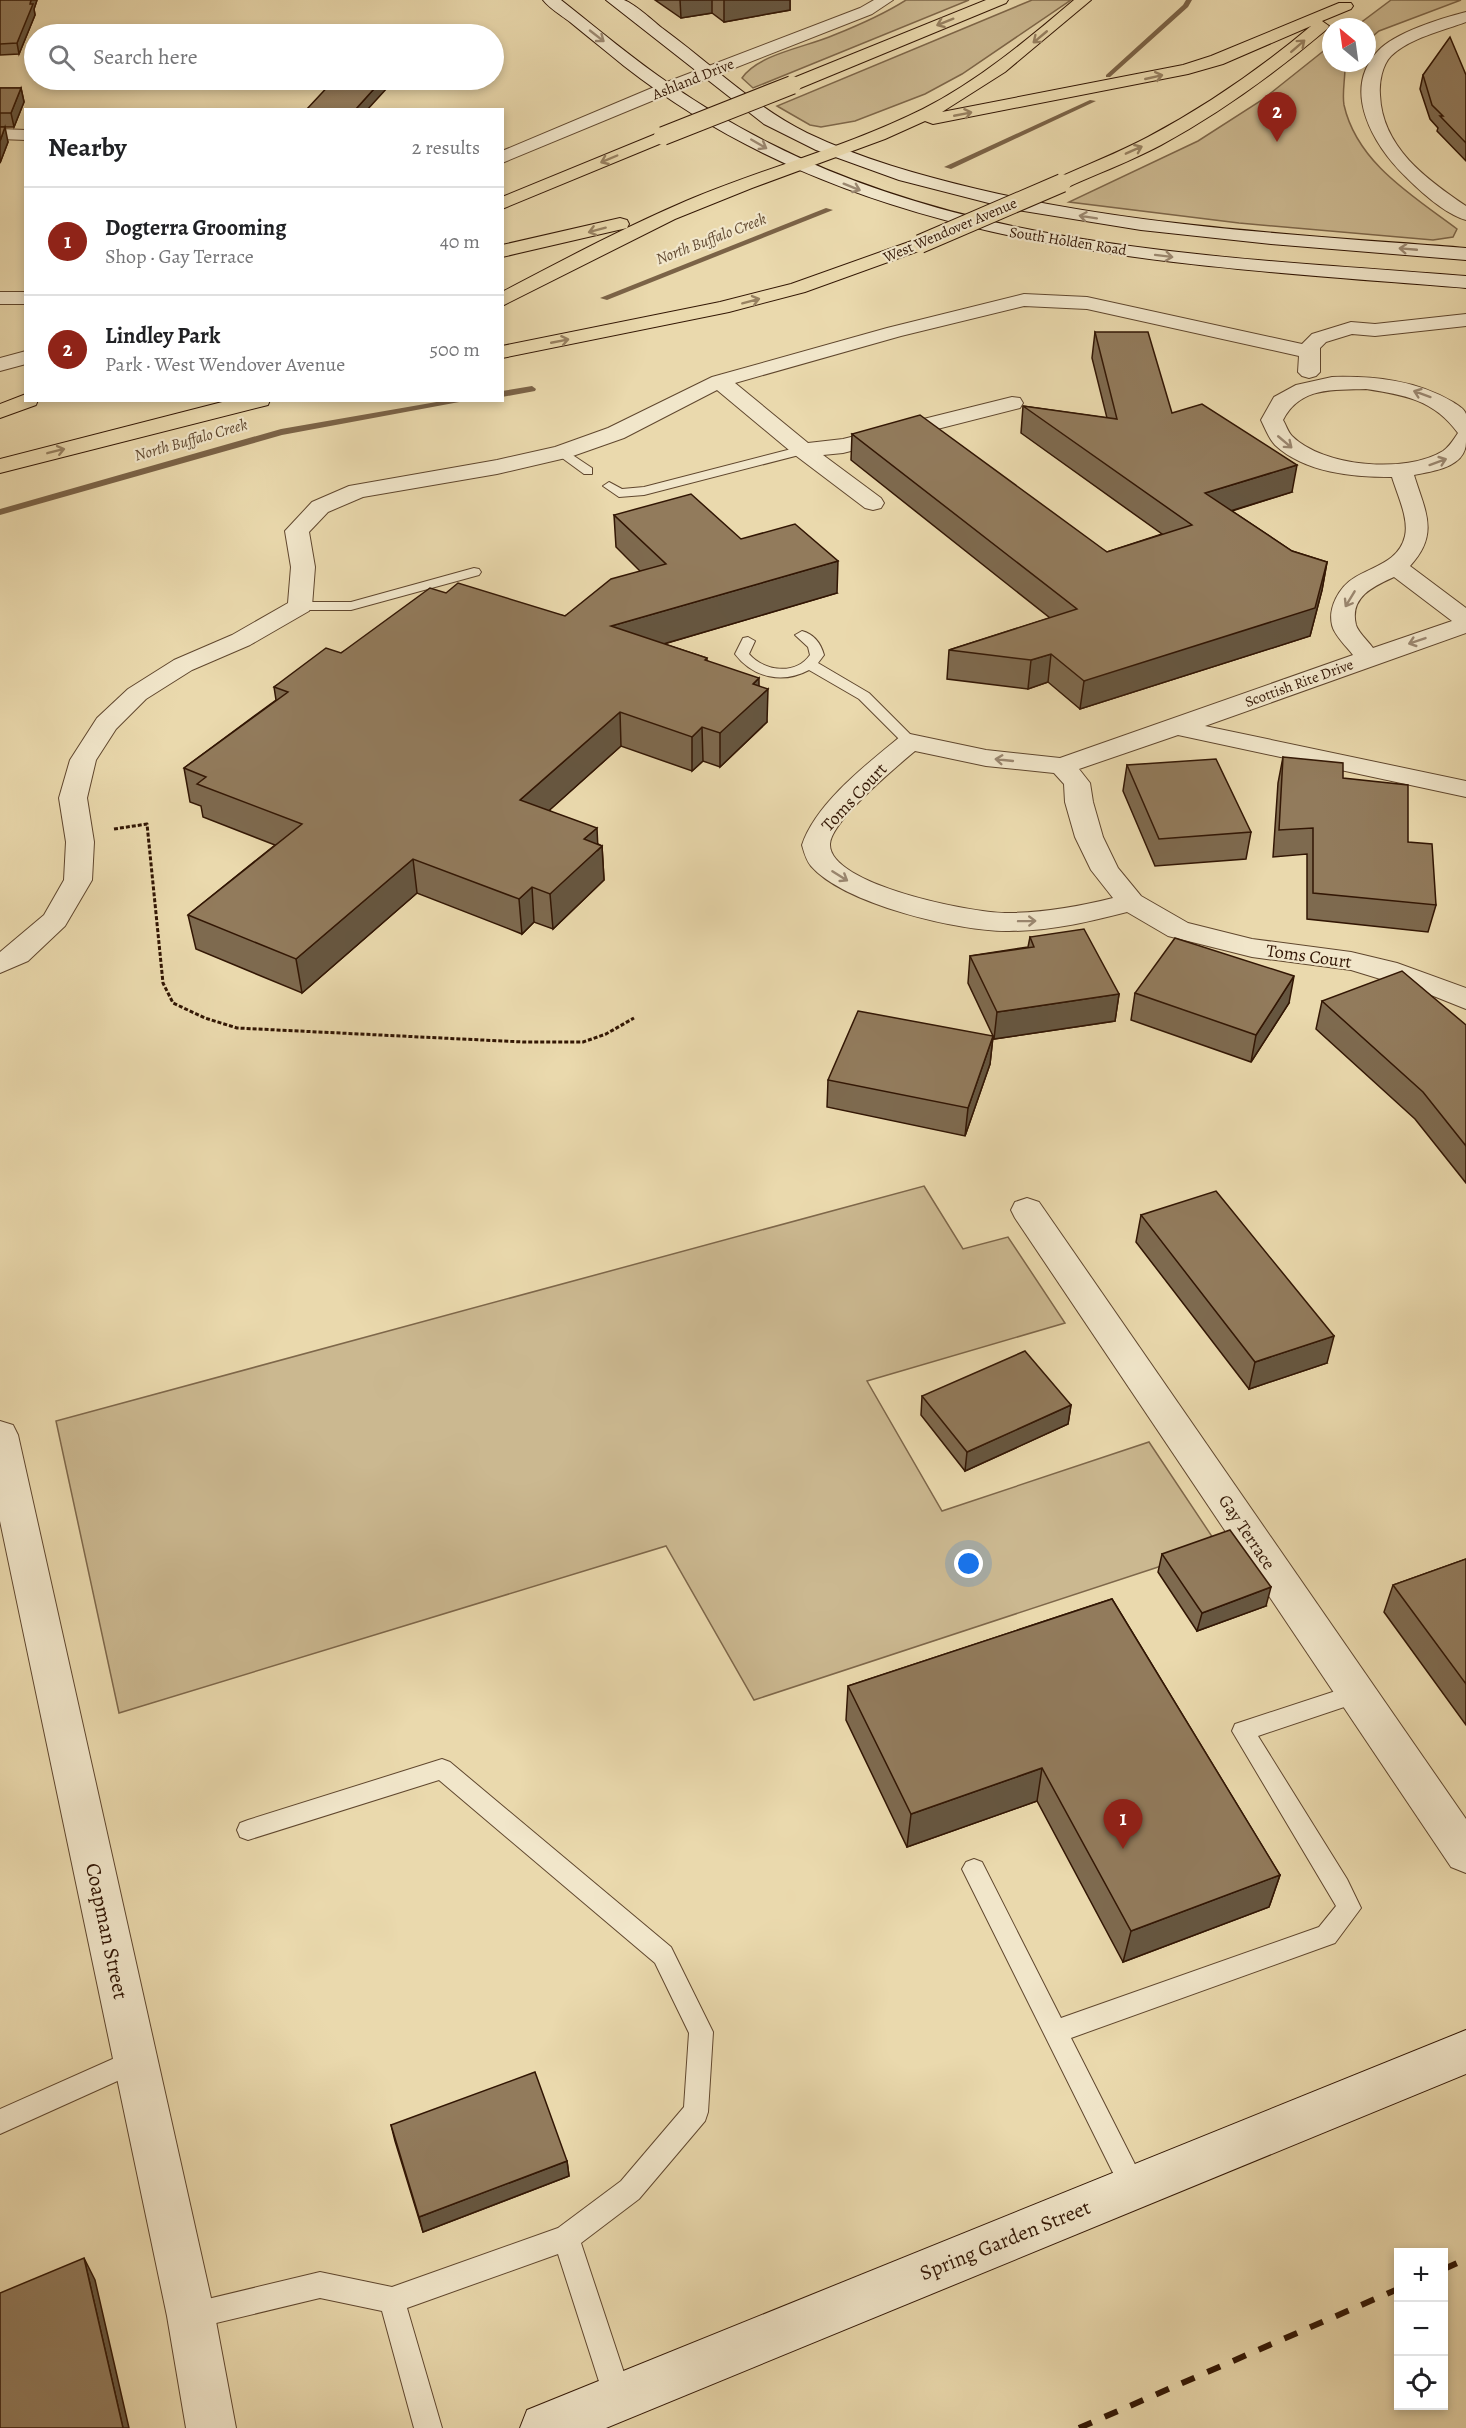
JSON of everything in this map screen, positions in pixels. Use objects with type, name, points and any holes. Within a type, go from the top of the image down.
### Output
[{"type":"highway","points":[[504,203],[999,0]]},
{"type":"highway","points":[[504,299],[694,204],[905,124],[996,73],[1083,0]]},
{"type":"highway","points":[[905,124],[1141,80],[1188,69],[1216,60],[1348,3]]},
{"type":"highway","name":"West Wendover Avenue","points":[[504,352],[722,308],[798,288],[920,244],[1153,142],[1250,83],[1348,3]]},
{"type":"highway","points":[[504,251],[583,234],[694,204]]},
{"type":"highway","points":[[0,411],[24,402]]},
{"type":"highway","points":[[192,416],[232,402]]},
{"type":"highway","points":[[0,466],[252,402]]},
{"type":"street","name":"South Holden Road","points":[[551,0],[665,89],[766,149],[891,202],[934,215],[1044,239],[1178,258],[1466,282]]},
{"type":"street","name":"South Holden Road","points":[[614,0],[764,116],[831,152],[938,186],[1067,214],[1122,223],[1466,254]]},
{"type":"street","name":"Ashland Drive","points":[[504,158],[665,89],[866,11],[885,0]]},
{"type":"street","points":[[1466,17],[1409,39],[1383,55],[1372,79],[1370,103],[1376,130],[1390,151],[1411,172],[1466,214]]},
{"type":"street","points":[[0,134],[24,135]]},
{"type":"street","points":[[0,298],[24,298]]},
{"type":"street","points":[[0,964],[18,954],[55,920],[78,880],[79,834],[73,798],[83,760],[106,724],[137,694],[183,664],[241,640],[300,606],[303,567],[297,531],[320,507],[357,491],[497,467],[562,452],[616,433],[719,381],[894,332],[1024,300],[1087,303],[1310,352]]},
{"type":"street","points":[[1309,388],[1310,347],[1319,338],[1351,328],[1375,330],[1396,339],[1466,320]]},
{"type":"street","points":[[1416,334],[1466,338]]},
{"type":"street","points":[[0,365],[24,358]]},
{"type":"street","points":[[719,381],[803,450],[873,503]]},
{"type":"street","points":[[1466,429],[1457,413],[1435,399],[1405,389],[1352,382],[1309,388],[1296,393],[1278,405],[1273,412],[1273,429],[1287,445],[1312,459],[1364,470],[1418,468],[1447,459],[1463,446],[1466,438]]},
{"type":"street","points":[[803,450],[843,446],[1012,403]]},
{"type":"street","name":"Scottish Rite Drive","points":[[1177,727],[1368,658],[1344,626],[1344,604],[1360,584],[1396,567],[1408,554],[1417,535],[1415,517],[1401,470]]},
{"type":"street","points":[[1396,567],[1466,623]]},
{"type":"street","points":[[1368,658],[1466,623]]},
{"type":"street","points":[[910,742],[986,758],[1062,766],[1177,727],[1466,789]]},
{"type":"street","name":"Toms Court","points":[[910,742],[832,815],[819,831],[816,847],[822,863],[840,878],[911,905],[949,916],[986,921],[1036,921],[1066,918],[1131,902],[1178,930],[1212,940],[1351,961],[1437,986],[1466,999]]},
{"type":"street","points":[[1062,766],[1077,783],[1079,802],[1089,837],[1105,870],[1131,902]]},
{"type":"street","name":"Gay Terrace","points":[[1027,1210],[1466,1854]]},
{"type":"street","name":"Coapman Street","points":[[0,1435],[5,1486],[191,2316],[211,2428]]},
{"type":"street","name":"Spring Garden Street","points":[[544,2428],[1466,2052]]},
{"type":"lane","points":[[609,486],[619,493],[644,491],[803,450]]},
{"type":"lane","points":[[562,452],[588,471]]},
{"type":"lane","points":[[300,606],[351,606],[474,572]]},
{"type":"lane","points":[[748,641],[742,654],[745,660],[763,671],[789,672],[811,665],[817,659],[819,652],[811,640],[802,635]]},
{"type":"lane","points":[[811,665],[864,696],[910,742]]},
{"type":"lane","points":[[1055,2032],[1327,1935],[1349,1908],[1339,1886],[1243,1731],[1357,1693]]},
{"type":"lane","points":[[191,2316],[320,2285],[392,2300],[566,2238],[630,2190],[696,2112],[701,2032],[663,1955],[442,1769],[248,1830]]},
{"type":"lane","points":[[974,1869],[1134,2188]]},
{"type":"lane","points":[[0,2122],[135,2061]]},
{"type":"lane","points":[[566,2238],[618,2397]]},
{"type":"lane","points":[[392,2300],[428,2428]]},
{"type":"path","points":[[79,834],[147,824],[163,983],[173,1003],[205,1018],[237,1028],[523,1042],[583,1042],[606,1035],[634,1018]]},
{"type":"shaded area","points":[[906,0],[969,0],[753,88],[742,78],[749,70],[771,57],[853,27]]},
{"type":"shaded area","points":[[1032,0],[1071,0],[962,74],[925,94],[855,121],[821,127],[810,125],[777,106]]},
{"type":"shaded area","points":[[1391,0],[1461,0],[1376,34],[1376,18],[1367,18]]},
{"type":"shaded area","points":[[1322,52],[1322,72],[1345,72],[1344,105],[1351,126],[1361,144],[1374,161],[1405,191],[1457,229],[1453,237],[1433,240],[1239,223],[1069,202],[1198,141],[1262,100]]},
{"type":"shaded area","points":[[924,1186],[963,1249],[1008,1237],[1065,1323],[867,1381],[942,1511],[1149,1442],[1219,1547],[754,1700],[666,1546],[119,1713],[56,1421]]},
{"type":"building","points":[[0,0],[31,0],[30,4],[33,4],[17,43],[0,44]]},
{"type":"building","points":[[1450,37],[1466,75],[1466,143],[1432,105],[1423,75]]},
{"type":"building","points":[[0,88],[21,88],[11,113],[0,113]]},
{"type":"building","points":[[325,90],[373,90],[357,108],[308,108]]},
{"type":"building","points":[[0,127],[5,127],[0,141]]},
{"type":"building","points":[[1095,332],[1148,332],[1172,413],[1202,404],[1297,465],[1205,493],[1292,551],[1327,562],[1315,608],[1084,681],[1051,654],[1031,660],[949,650],[1077,609],[852,434],[920,415],[1107,552],[1192,525],[1023,406],[1117,419]]},
{"type":"building","points":[[691,494],[741,539],[795,524],[838,561],[611,626],[759,678],[753,684],[768,689],[720,733],[702,727],[692,737],[620,712],[520,800],[597,828],[584,839],[602,846],[550,894],[532,887],[519,899],[413,859],[296,959],[188,915],[302,824],[197,784],[206,777],[184,768],[288,692],[274,687],[326,648],[341,653],[430,588],[446,593],[458,583],[565,616],[611,579],[666,564],[614,515]]},
{"type":"building","points":[[1283,757],[1343,763],[1343,778],[1408,785],[1408,842],[1432,844],[1436,905],[1313,893],[1313,828],[1279,830]]},
{"type":"building","points":[[1216,759],[1251,832],[1159,839],[1127,765]]},
{"type":"building","points":[[1084,929],[1119,994],[997,1012],[970,956],[1034,947],[1030,937]]},
{"type":"building","points":[[1175,938],[1294,976],[1256,1035],[1135,993]]},
{"type":"building","points":[[1402,971],[1466,1025],[1466,1146],[1423,1092],[1322,1001]]},
{"type":"building","points":[[858,1011],[993,1036],[968,1108],[828,1080]]},
{"type":"building","points":[[1216,1191],[1334,1336],[1255,1362],[1141,1215]]},
{"type":"building","points":[[1025,1351],[1071,1405],[967,1452],[922,1396]]},
{"type":"building","points":[[1230,1530],[1271,1587],[1202,1613],[1162,1554]]},
{"type":"building","points":[[1466,1559],[1466,1684],[1393,1585]]},
{"type":"building","points":[[1112,1599],[1280,1875],[1131,1931],[1042,1768],[911,1814],[848,1686]]},
{"type":"building","points":[[535,2072],[567,2161],[419,2217],[391,2125]]},
{"type":"building","points":[[84,2258],[123,2428],[0,2428],[0,2293]]},
{"type":"waterway","name":"North Buffalo Creek","points":[[1108,76],[1186,6],[1189,0]]},
{"type":"waterway","name":"North Buffalo Creek","points":[[948,167],[1092,101]]},
{"type":"waterway","name":"North Buffalo Creek","points":[[604,298],[829,210]]},
{"type":"waterway","name":"North Buffalo Creek","points":[[504,394],[532,389]]},
{"type":"waterway","name":"North Buffalo Creek","points":[[0,512],[281,432],[454,402]]},
{"type":"railway","points":[[1448,2267],[1466,2259]]},
{"type":"railway","points":[[1079,2428],[1394,2291]]},
{"type":"place","name":"Lindley Park","points":[[1277,142]]},
{"type":"place","name":"Dogterra Grooming","points":[[1123,1849]]}]
